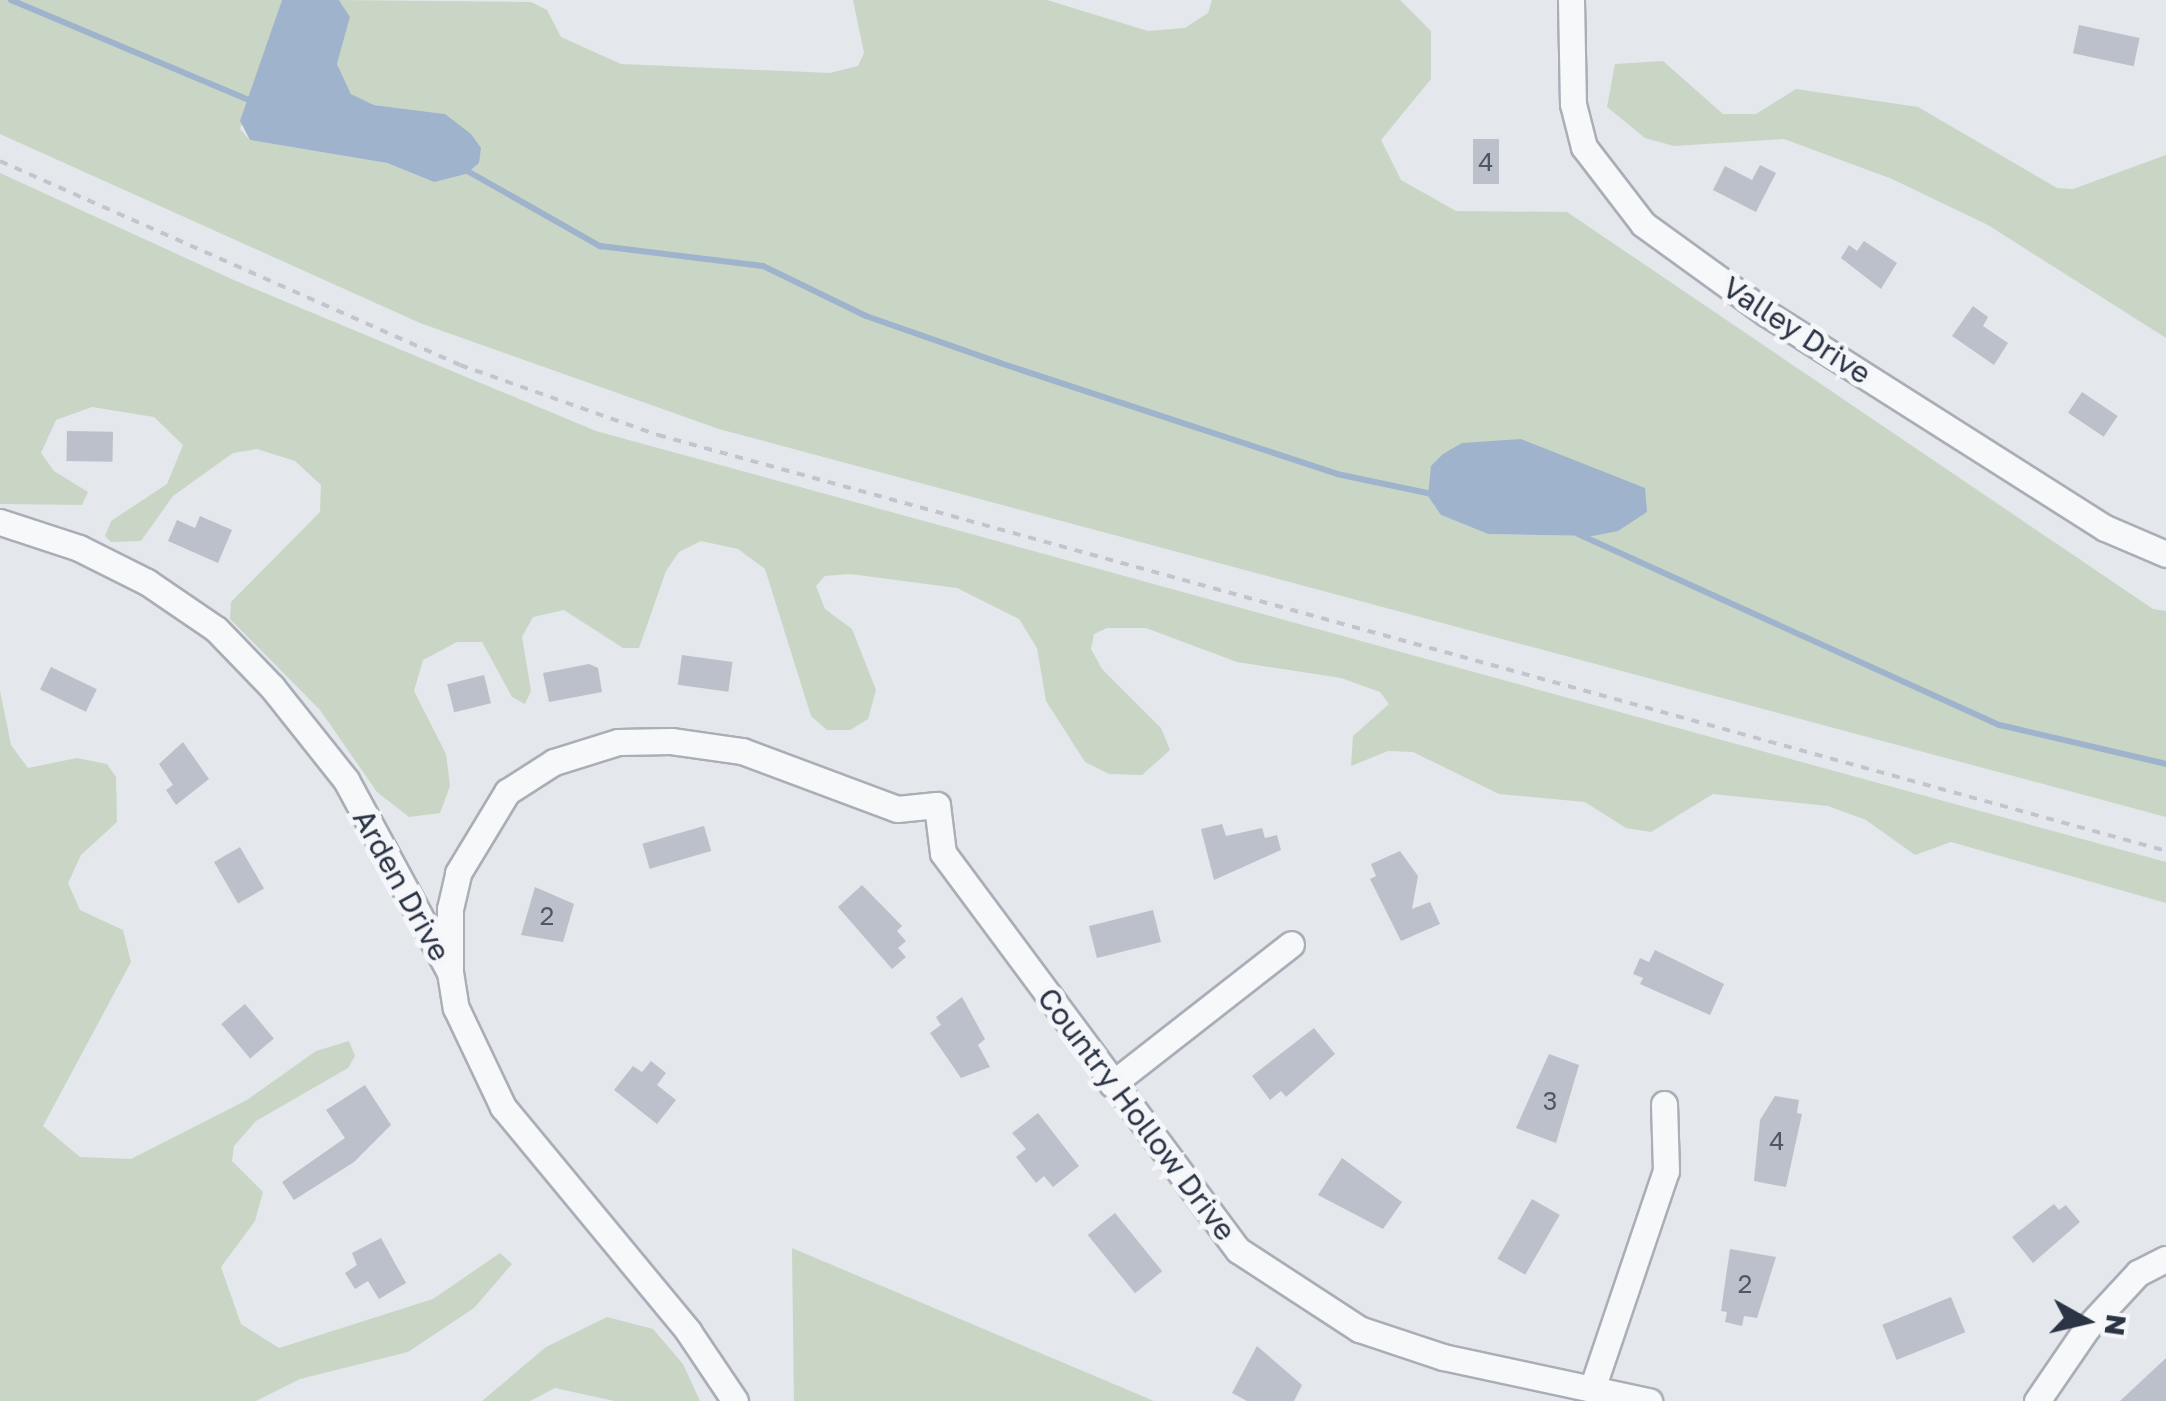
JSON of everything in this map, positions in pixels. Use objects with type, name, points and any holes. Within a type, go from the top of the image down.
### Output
[{"type":"street","name":"Valley Drive","points":[[1572,0],[1574,104],[1584,147],[1643,224],[1766,313],[2105,528],[2166,554]]},
{"type":"street","name":"Arden Drive","points":[[0,522],[96,556],[216,628],[346,780],[450,972],[456,1008],[503,1107],[688,1331],[735,1401]]},
{"type":"street","name":"Country Hollow Drive","points":[[450,972],[450,909],[458,872],[506,792],[554,762],[618,742],[742,750],[897,810],[936,804],[944,853],[1238,1250],[1359,1329],[1425,1351],[1648,1401]]},
{"type":"street","points":[[1112,1084],[1291,944]]},
{"type":"street","points":[[1592,1389],[1666,1170],[1664,1104]]},
{"type":"street","points":[[2037,1401],[2087,1328],[2138,1274],[2166,1258]]},
{"type":"path","points":[[0,161],[460,365],[658,435],[2166,850]]},
{"type":"green space","points":[[0,0],[282,0],[240,129],[250,140],[387,163],[434,182],[445,114],[374,105],[351,94],[337,64],[350,17],[339,0],[531,2],[547,10],[561,37],[621,64],[830,73],[858,66],[864,53],[853,0],[1047,0],[1148,31],[1185,28],[1208,13],[1212,0],[1400,0],[1431,31],[1431,79],[1381,140],[1401,180],[1456,211],[1567,212],[2153,609],[2166,611],[2166,817],[719,429],[420,323],[0,134]],"holes":[[[1441,515],[1593,536],[1488,534]]]},
{"type":"green space","points":[[1663,61],[1723,114],[1756,114],[1796,89],[1918,107],[2057,188],[2073,189],[2166,155],[2166,338],[1988,225],[1892,179],[1784,139],[1674,146],[1645,138],[1607,107],[1615,64]]},
{"type":"green space","points":[[0,173],[236,281],[596,431],[2166,862],[2166,903],[1951,842],[1915,855],[1866,820],[1828,806],[1713,794],[1651,832],[1626,828],[1585,802],[1499,794],[1413,752],[1388,751],[1351,766],[1353,736],[1389,704],[1380,692],[1341,678],[1237,662],[1146,628],[1107,628],[1094,634],[1091,649],[1102,669],[1161,728],[1170,750],[1142,775],[1109,774],[1085,762],[1046,701],[1037,648],[1019,619],[957,588],[850,574],[825,576],[816,586],[825,609],[852,629],[876,690],[868,719],[850,730],[827,730],[811,716],[765,569],[738,549],[701,541],[679,552],[666,571],[639,648],[623,648],[564,610],[533,617],[522,637],[531,691],[525,704],[512,697],[482,642],[457,642],[423,660],[414,691],[446,754],[450,786],[440,813],[409,817],[377,792],[320,710],[230,619],[231,602],[320,512],[321,485],[295,461],[257,449],[233,453],[173,496],[141,541],[111,542],[105,536],[111,521],[167,484],[183,445],[154,417],[92,407],[56,420],[41,453],[54,471],[88,492],[82,505],[0,504]]},
{"type":"green space","points":[[0,691],[11,745],[28,768],[77,758],[107,764],[116,777],[117,822],[81,855],[68,883],[80,910],[123,930],[131,962],[43,1126],[80,1157],[131,1159],[247,1100],[316,1051],[349,1041],[355,1056],[348,1068],[256,1121],[234,1146],[232,1161],[263,1192],[255,1221],[221,1267],[241,1324],[279,1348],[433,1299],[500,1253],[512,1264],[474,1308],[408,1352],[300,1379],[256,1401],[0,1401]]},
{"type":"green space","points":[[792,1248],[1154,1401],[794,1401]]},
{"type":"green space","points":[[607,1317],[653,1329],[683,1364],[700,1401],[614,1401],[555,1388],[530,1401],[482,1401],[546,1347]]},
{"type":"water","points":[[282,0],[339,0],[350,17],[337,64],[351,94],[374,105],[445,114],[471,134],[481,148],[479,163],[466,174],[434,182],[387,163],[250,140],[240,121]]},
{"type":"water","points":[[1521,439],[1645,488],[1647,512],[1618,531],[1593,536],[1488,534],[1441,515],[1428,496],[1431,466],[1443,454],[1462,443]]},
{"type":"building","points":[[2079,25],[2140,38],[2134,66],[2073,53]]},
{"type":"building","points":[[1473,139],[1499,139],[1499,184],[1473,184]]},
{"type":"building","points":[[1760,165],[1776,173],[1756,212],[1713,190],[1725,166],[1752,180]]},
{"type":"building","points":[[1864,241],[1897,263],[1881,289],[1841,258],[1849,245],[1857,251]]},
{"type":"building","points":[[1973,306],[1988,317],[1983,326],[2008,343],[1994,365],[1952,336]]},
{"type":"building","points":[[2082,392],[2118,416],[2104,437],[2068,413]]},
{"type":"building","points":[[67,431],[113,432],[112,462],[66,461]]},
{"type":"building","points":[[200,516],[232,530],[218,563],[168,541],[177,520],[195,528]]},
{"type":"building","points":[[682,655],[733,662],[728,692],[678,685]]},
{"type":"building","points":[[589,664],[598,668],[602,692],[549,702],[543,673]]},
{"type":"building","points":[[51,667],[97,689],[86,712],[40,689]]},
{"type":"building","points":[[484,675],[491,703],[454,712],[447,684]]},
{"type":"building","points":[[183,742],[209,779],[176,805],[166,790],[173,785],[159,764]]},
{"type":"building","points":[[1222,824],[1226,836],[1262,828],[1265,838],[1277,835],[1281,850],[1214,880],[1201,829]]},
{"type":"building","points":[[704,826],[711,851],[650,869],[642,844]]},
{"type":"building","points":[[240,847],[264,889],[238,904],[214,862]]},
{"type":"building","points":[[1400,851],[1418,876],[1412,909],[1430,902],[1440,924],[1401,941],[1370,879],[1376,876],[1371,864]]},
{"type":"building","points":[[862,885],[902,926],[897,931],[906,941],[898,948],[906,957],[892,969],[838,907]]},
{"type":"building","points":[[535,887],[574,904],[563,942],[521,935]]},
{"type":"building","points":[[1153,910],[1161,942],[1097,958],[1089,926]]},
{"type":"building","points":[[1655,950],[1724,984],[1710,1015],[1640,984],[1643,978],[1633,974],[1640,958],[1649,962]]},
{"type":"building","points":[[962,997],[985,1039],[978,1045],[990,1067],[961,1078],[930,1033],[941,1025],[936,1017]]},
{"type":"building","points":[[245,1004],[274,1038],[250,1058],[221,1024]]},
{"type":"building","points":[[1314,1028],[1335,1054],[1286,1097],[1281,1091],[1270,1100],[1252,1076]]},
{"type":"building","points":[[1549,1054],[1579,1065],[1556,1143],[1516,1128]]},
{"type":"building","points":[[651,1061],[666,1073],[657,1085],[676,1100],[657,1124],[614,1090],[633,1066],[642,1072]]},
{"type":"building","points":[[365,1085],[391,1125],[354,1162],[294,1200],[282,1182],[345,1138],[326,1110]]},
{"type":"building","points":[[1775,1096],[1799,1100],[1797,1113],[1802,1114],[1786,1187],[1754,1181],[1760,1120]]},
{"type":"building","points":[[1038,1113],[1079,1166],[1053,1187],[1044,1176],[1036,1183],[1016,1157],[1026,1149],[1012,1133]]},
{"type":"building","points":[[1342,1158],[1402,1202],[1383,1229],[1318,1195]]},
{"type":"building","points":[[1532,1199],[1560,1215],[1525,1275],[1498,1259]]},
{"type":"building","points":[[2054,1204],[2059,1210],[2066,1205],[2080,1222],[2033,1263],[2012,1237]]},
{"type":"building","points":[[1115,1213],[1162,1271],[1135,1293],[1088,1235]]},
{"type":"building","points":[[381,1238],[406,1283],[379,1299],[368,1281],[355,1289],[345,1273],[357,1265],[352,1253]]},
{"type":"building","points":[[1730,1249],[1776,1257],[1757,1318],[1744,1316],[1742,1326],[1725,1322],[1727,1312],[1721,1311]]},
{"type":"building","points":[[1951,1297],[1965,1332],[1897,1360],[1882,1325]]},
{"type":"building","points":[[1257,1346],[1302,1385],[1294,1401],[1247,1401],[1232,1393]]},
{"type":"building","points":[[2166,1358],[2166,1401],[2120,1401]]},
{"type":"waterway","points":[[11,0],[251,101]]},
{"type":"waterway","points":[[462,168],[600,246],[763,266],[866,316],[1000,363],[1337,474],[1432,494]]},
{"type":"waterway","points":[[1578,534],[2000,725],[2166,764]]}]
